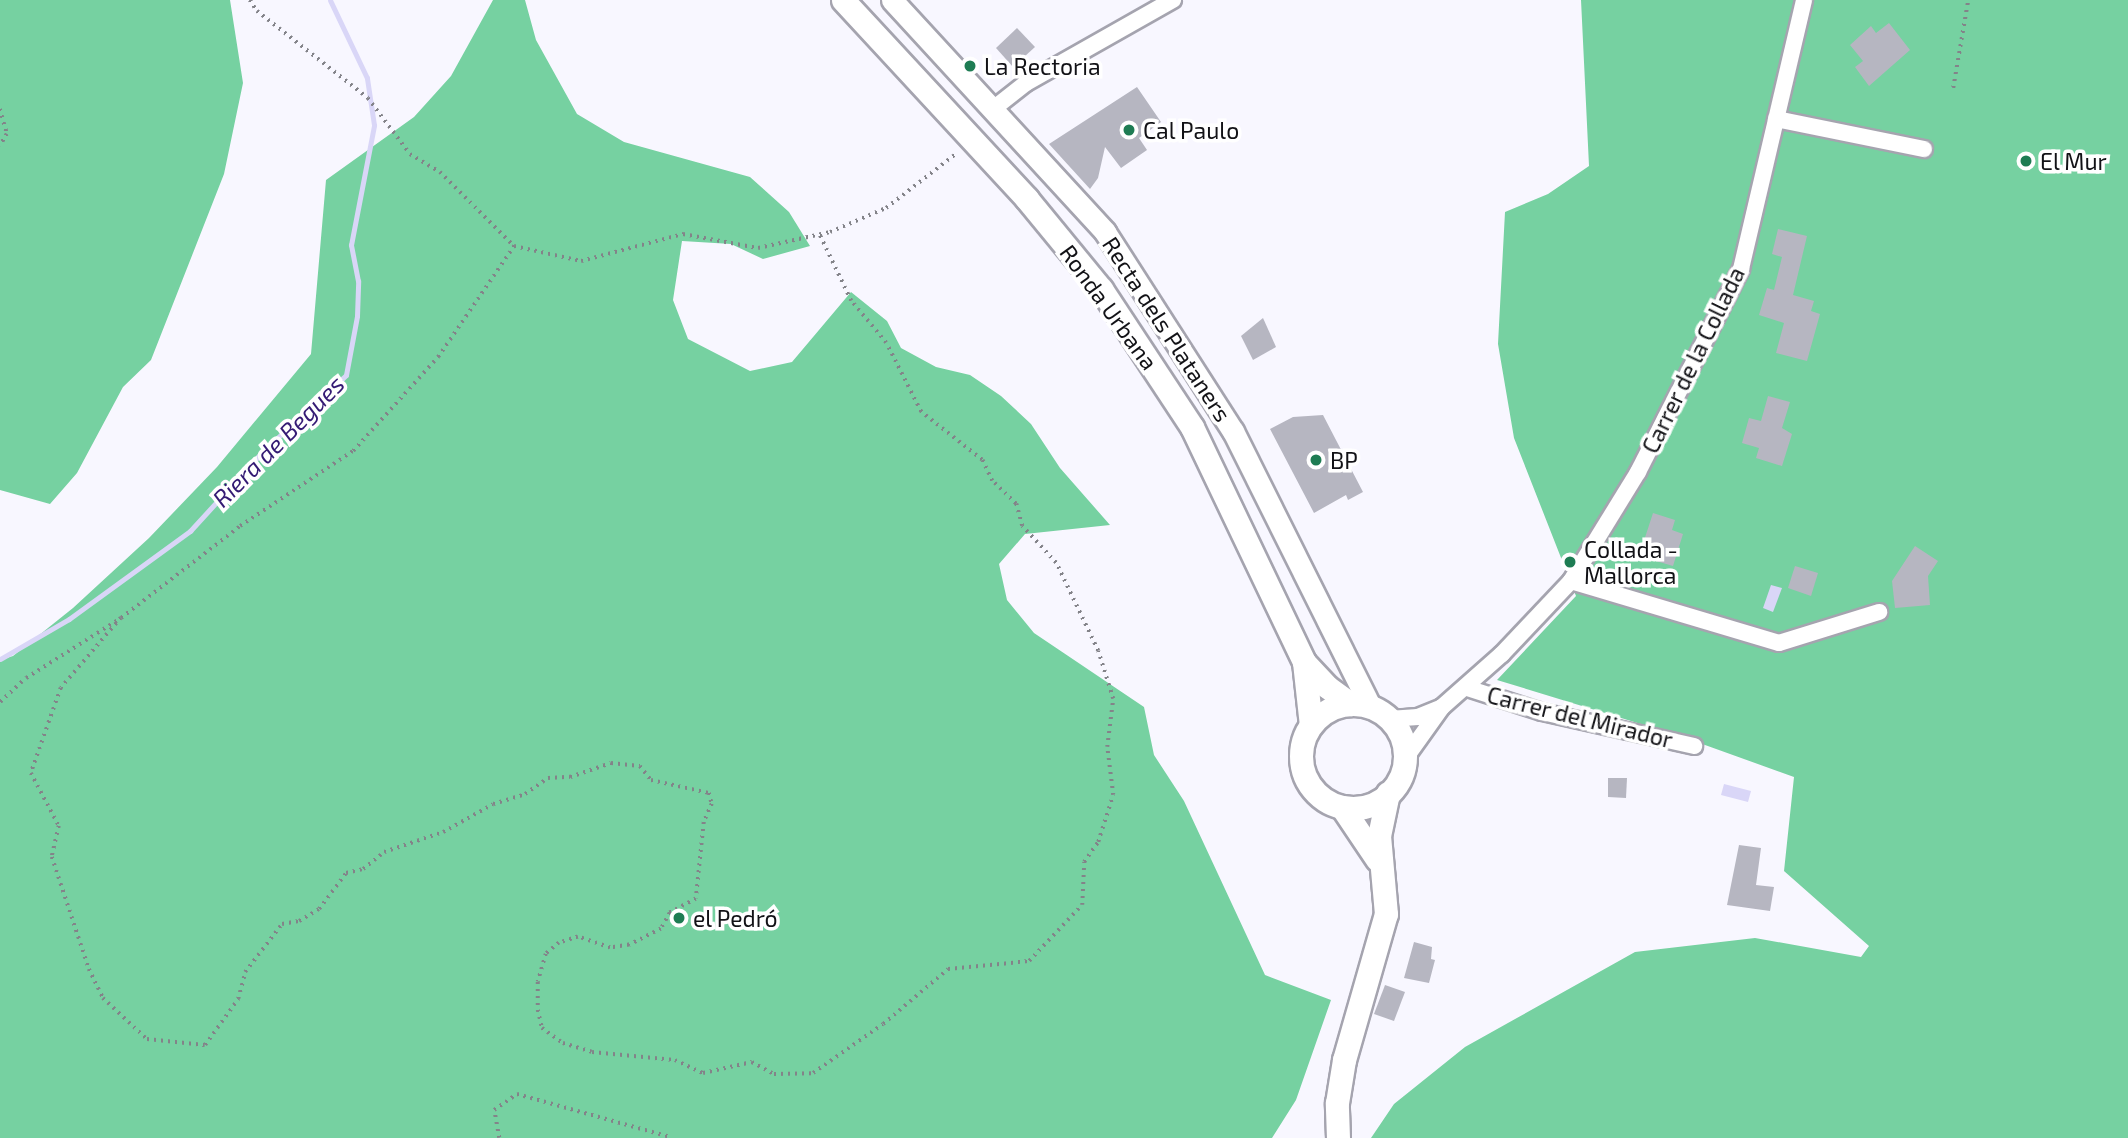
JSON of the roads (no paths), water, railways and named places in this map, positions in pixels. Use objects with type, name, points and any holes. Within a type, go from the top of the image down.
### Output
[{"type":"main road","name":"Ronda Urbana","points":[[843,0],[973,140],[1101,289],[1142,347],[1192,428],[1304,662],[1326,686],[1370,710],[1401,738],[1404,760]]},
{"type":"main road","name":"Ronda Urbana","points":[[1304,662],[1311,725],[1301,754],[1304,774],[1319,795],[1342,807],[1367,838],[1379,863]]},
{"type":"main road","points":[[1311,725],[1328,710],[1370,710]]},
{"type":"main road","points":[[1338,1138],[1337,1102],[1345,1060],[1386,914],[1378,836],[1388,793],[1404,760]]},
{"type":"main road","points":[[1342,807],[1367,806],[1388,793]]},
{"type":"street","name":"Recta dels Plataners","points":[[892,0],[1105,232],[1233,431],[1370,710]]},
{"type":"street","points":[[993,109],[1026,83],[1173,0]]},
{"type":"street","name":"Carrer de la Collada","points":[[1442,707],[1467,688],[1571,581],[1638,472],[1741,269],[1804,0]]},
{"type":"street","points":[[1776,119],[1924,149]]},
{"type":"street","points":[[1571,581],[1779,643],[1880,612]]},
{"type":"street","name":"Carrer del Mirador","points":[[1467,688],[1542,712],[1694,746]]},
{"type":"street","points":[[1370,710],[1418,717],[1442,707]]},
{"type":"street","points":[[1404,760],[1442,707]]},
{"type":"water","points":[[1771,585],[1782,588],[1773,612],[1763,608]]},
{"type":"water","points":[[1724,784],[1751,791],[1748,802],[1721,795]]},
{"type":"waterway","name":"Riera de Begues","points":[[0,659],[69,619],[190,531],[264,450],[346,375],[357,316],[358,281],[351,245],[374,125],[367,78],[330,0]]},
{"type":"place","name":"La Rectoria","points":[[970,66]]},
{"type":"place","name":"Cal Paulo","points":[[1129,130]]},
{"type":"place","name":"El Mur","points":[[2026,161]]},
{"type":"place","name":"BP","points":[[1316,460]]},
{"type":"place","name":"Collada - Mallorca","points":[[1570,562]]},
{"type":"place","name":"el Pedró","points":[[679,918]]}]
